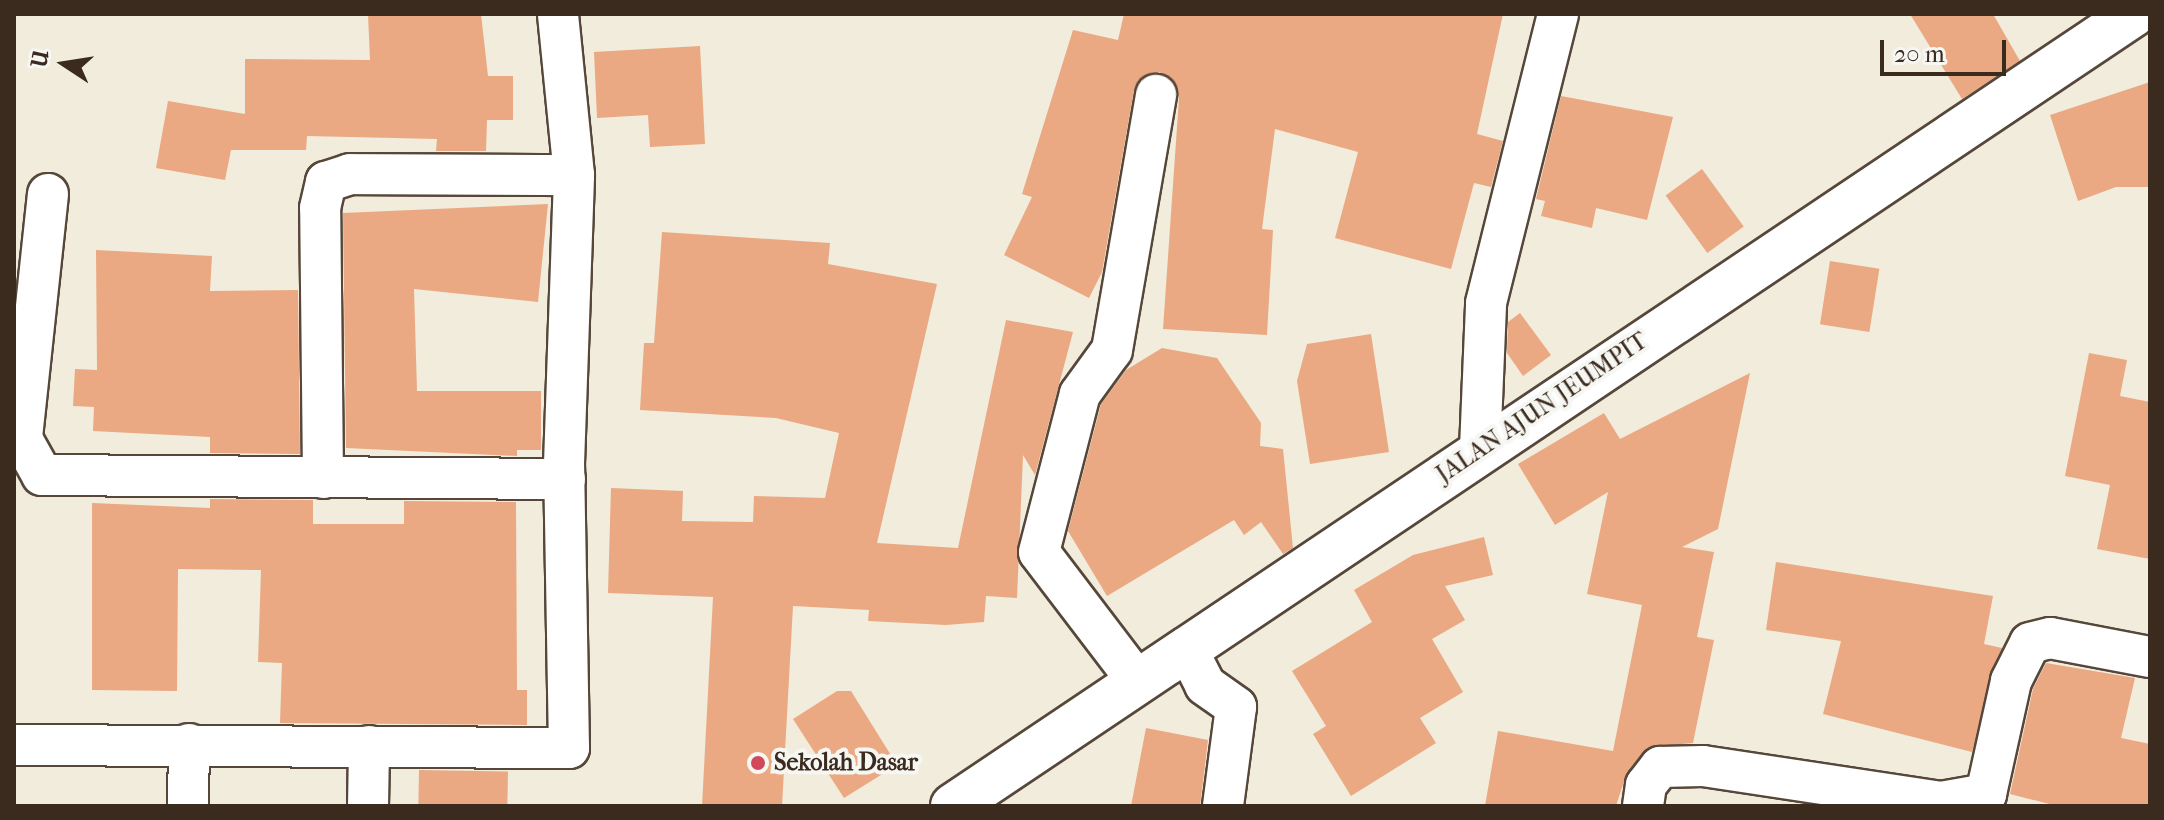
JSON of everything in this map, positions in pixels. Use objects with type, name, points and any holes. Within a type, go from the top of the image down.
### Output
[{"type":"street","points":[[14,745],[569,748],[565,479],[574,175],[558,14]]},
{"type":"street","points":[[1480,449],[1486,303],[1558,14]]},
{"type":"street","name":"JALAN AJUN JEUMPIT","points":[[953,806],[1188,651],[1480,449],[2134,14]]},
{"type":"street","points":[[1138,682],[1039,552],[1080,394],[1112,350],[1156,95]]},
{"type":"street","points":[[323,478],[320,208],[326,182],[350,174],[574,175]]},
{"type":"street","points":[[48,194],[22,439],[29,462],[42,475],[67,480],[565,479]]},
{"type":"street","points":[[1643,806],[1646,785],[1660,767],[1703,766],[1941,802],[1986,794],[2011,681],[2030,643],[2050,638],[2150,657]]},
{"type":"street","points":[[1188,651],[1205,685],[1236,707],[1223,806]]},
{"type":"street","points":[[188,806],[189,744]]},
{"type":"street","points":[[368,806],[369,746]]},
{"type":"building","points":[[368,14],[481,14],[488,76],[513,76],[513,120],[487,120],[486,151],[436,151],[437,139],[307,136],[306,150],[231,150],[225,180],[156,168],[168,101],[245,114],[245,59],[370,60]]},
{"type":"building","points":[[1124,14],[1503,14],[1477,134],[1503,141],[1491,187],[1474,183],[1451,269],[1335,238],[1358,152],[1275,129],[1262,229],[1273,230],[1267,335],[1163,329],[1179,98],[1171,78],[1159,72],[1134,90],[1102,272],[1089,298],[1004,255],[1032,197],[1022,194],[1073,30],[1118,40]]},
{"type":"building","points":[[1910,14],[1993,14],[2020,61],[1962,99]]},
{"type":"building","points":[[700,46],[705,144],[650,147],[648,115],[597,118],[594,52]]},
{"type":"building","points":[[2150,82],[2150,187],[2116,187],[2078,201],[2050,115]]},
{"type":"building","points":[[1561,96],[1673,117],[1647,220],[1596,208],[1592,228],[1541,216],[1545,201],[1536,199]]},
{"type":"building","points":[[1702,169],[1744,226],[1707,253],[1666,195]]},
{"type":"building","points":[[548,204],[538,302],[414,289],[417,391],[541,391],[541,450],[517,450],[517,456],[346,448],[343,213]]},
{"type":"building","points":[[662,232],[830,243],[828,264],[937,284],[877,543],[958,548],[1006,320],[1073,332],[1035,475],[1023,455],[1017,598],[986,596],[984,622],[946,625],[868,621],[869,610],[793,606],[782,806],[702,806],[713,597],[608,593],[611,488],[683,491],[682,521],[753,522],[754,496],[825,498],[839,433],[776,418],[640,410],[644,343],[654,343]]},
{"type":"building","points":[[96,250],[212,256],[210,291],[298,290],[300,454],[210,453],[210,437],[93,431],[94,407],[73,406],[75,369],[97,370]]},
{"type":"building","points":[[1830,261],[1879,269],[1869,332],[1820,324]]},
{"type":"building","points":[[1520,313],[1551,355],[1523,376],[1507,353],[1508,322]]},
{"type":"building","points":[[1371,334],[1389,452],[1310,464],[1297,381],[1307,344]]},
{"type":"building","points":[[1162,348],[1217,358],[1261,423],[1260,446],[1283,449],[1293,548],[1283,554],[1261,522],[1244,535],[1234,520],[1107,596],[1068,531],[1101,404],[1126,370]]},
{"type":"building","points":[[2089,353],[2127,360],[2120,396],[2150,402],[2150,559],[2097,549],[2110,485],[2065,476]]},
{"type":"building","points":[[1750,373],[1718,529],[1682,547],[1714,552],[1697,637],[1714,640],[1693,743],[1649,747],[1627,772],[1616,806],[1485,806],[1498,731],[1613,751],[1642,605],[1587,594],[1608,492],[1555,525],[1518,464],[1604,413],[1620,439]]},
{"type":"building","points":[[210,499],[313,500],[313,524],[404,524],[404,501],[516,502],[517,690],[527,690],[527,725],[280,723],[282,663],[258,662],[261,570],[178,569],[177,691],[92,690],[92,503],[210,508]]},
{"type":"building","points":[[1484,537],[1493,575],[1445,586],[1465,620],[1432,639],[1463,692],[1420,718],[1436,743],[1351,796],[1313,734],[1326,726],[1292,671],[1372,622],[1354,590],[1413,555]]},
{"type":"building","points":[[1776,562],[1993,596],[1984,644],[2002,648],[1972,752],[1823,714],[1841,641],[1766,630]]},
{"type":"building","points":[[2046,663],[2135,678],[2121,738],[2150,744],[2150,806],[2057,806],[2010,794],[2033,689]]},
{"type":"building","points":[[837,691],[851,691],[897,765],[844,798],[793,719]]},
{"type":"building","points":[[1146,728],[1208,740],[1200,806],[1131,806]]},
{"type":"building","points":[[419,770],[508,772],[507,806],[418,806]]},
{"type":"place","name":"Sekolah Dasar","points":[[758,763]]}]
